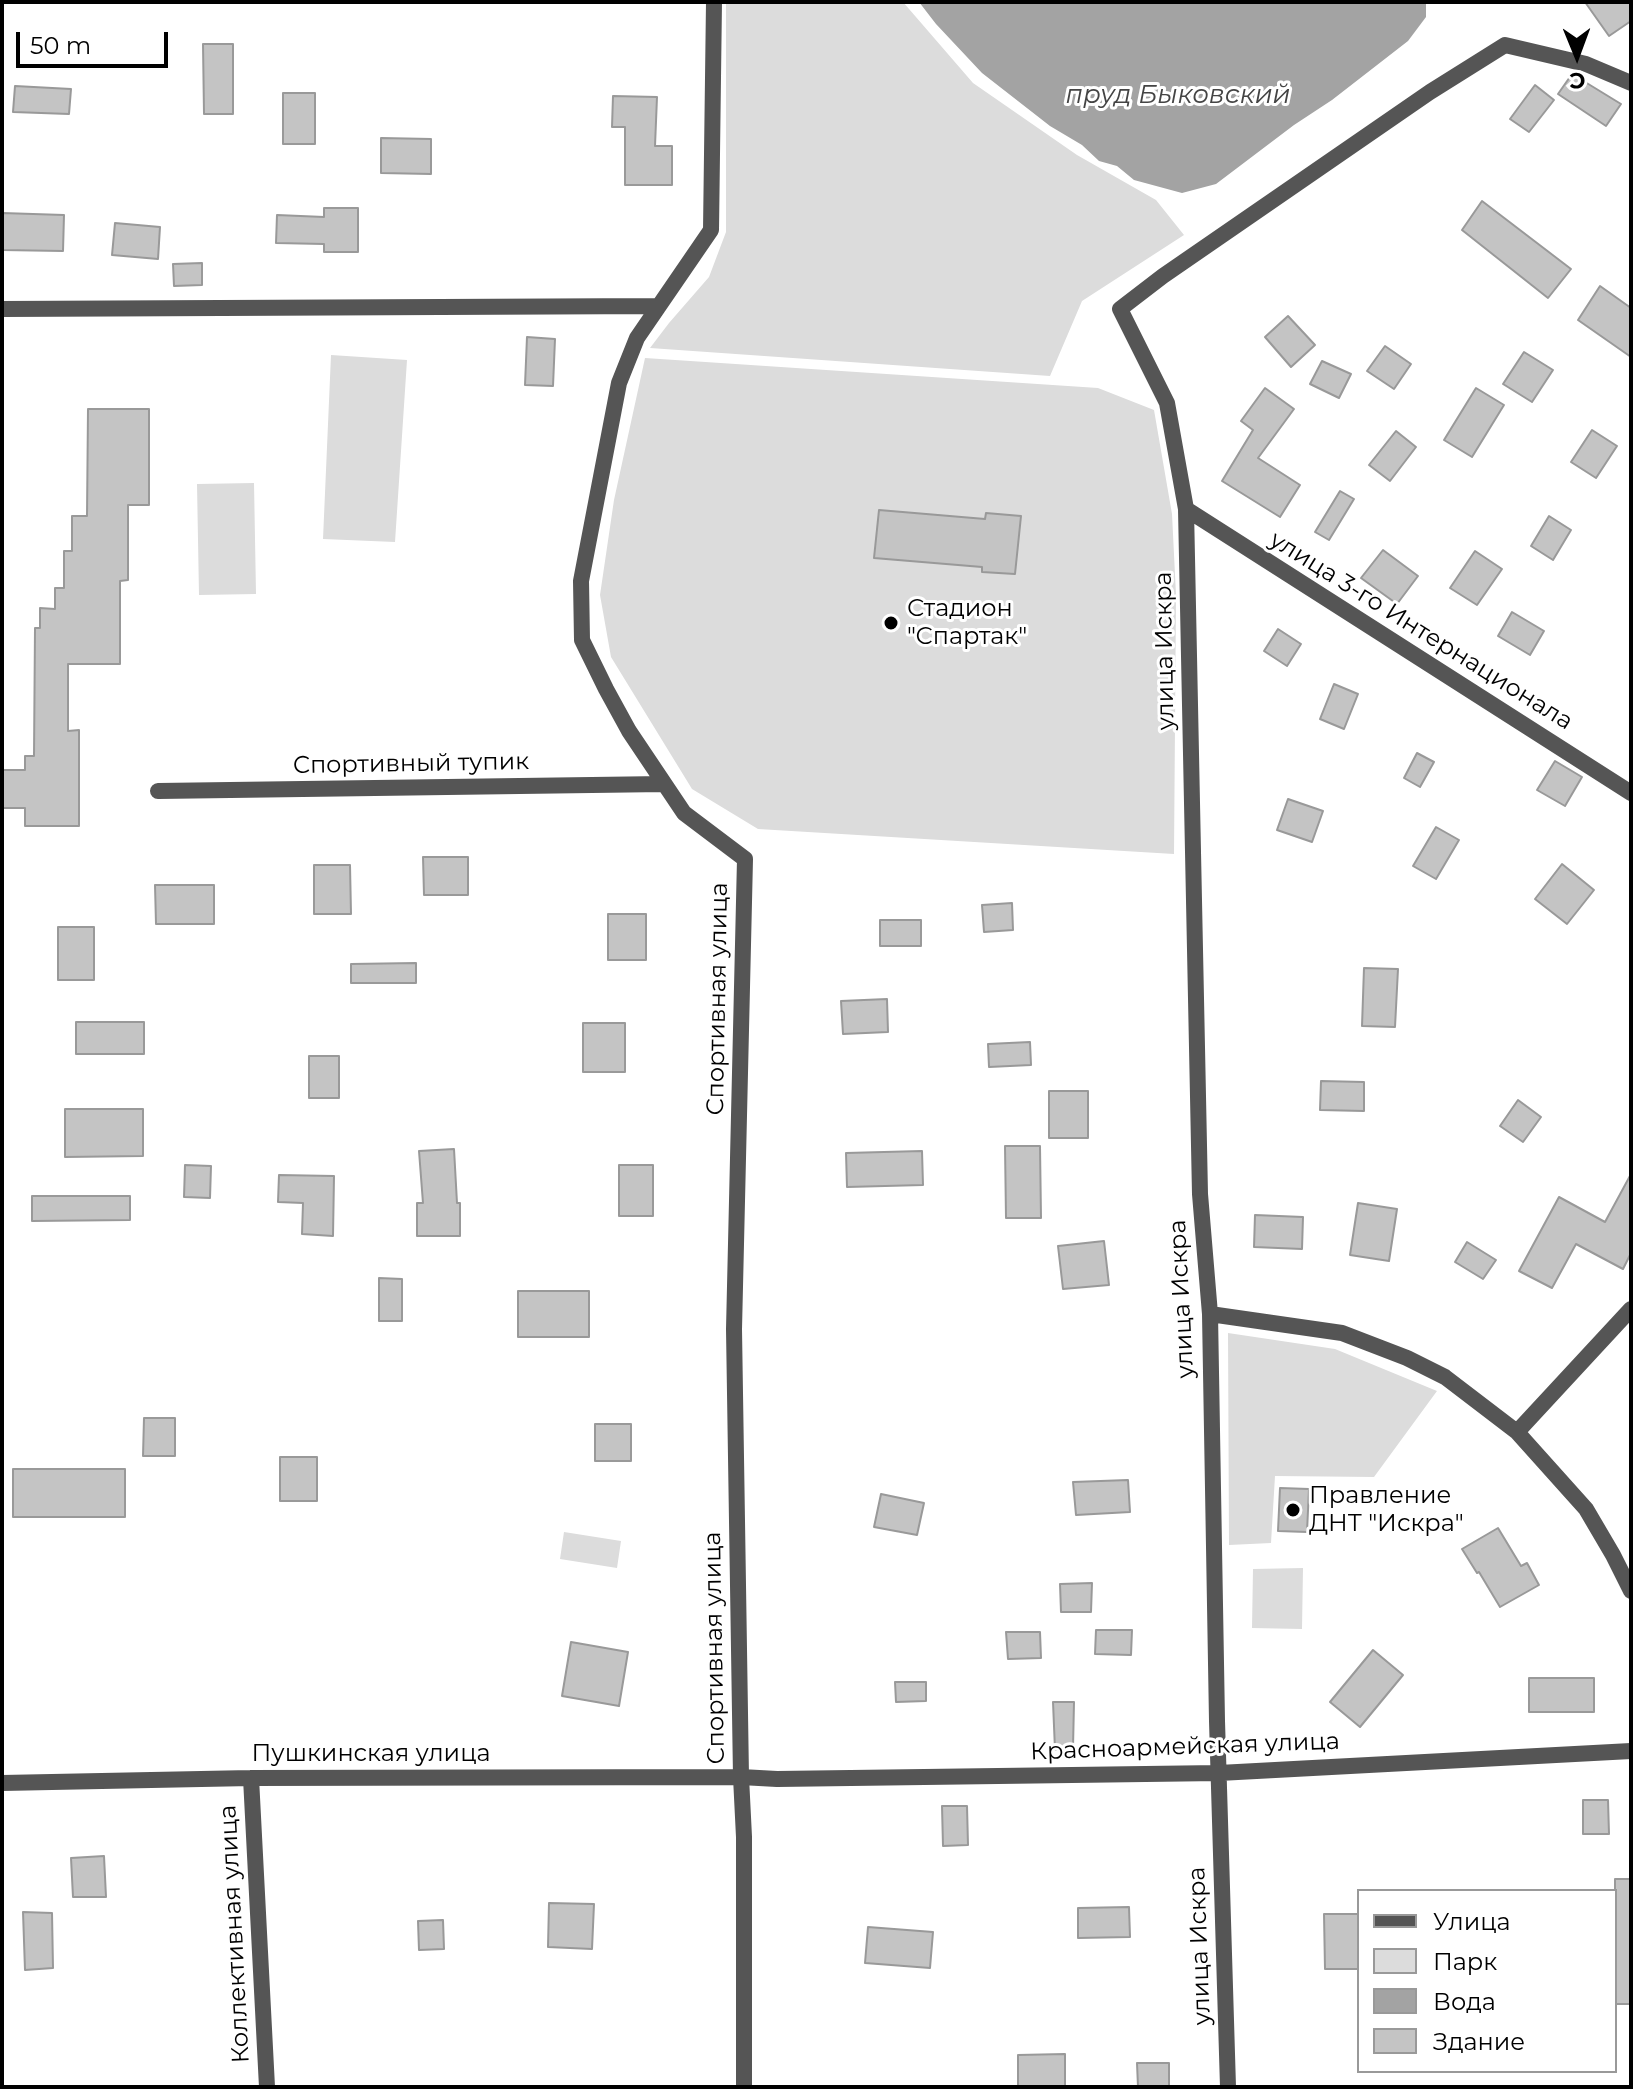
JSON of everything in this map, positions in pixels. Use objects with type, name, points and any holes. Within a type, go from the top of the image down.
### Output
[{"type":"street","name":"Спортивная улица","points":[[714,2],[711,230],[637,338],[619,383],[581,581],[582,640],[629,731],[684,813],[745,859],[734,1329],[744,1837],[744,2087]]},
{"type":"street","name":"улица Искра","points":[[1228,2087],[1210,1314],[1200,1194],[1186,509],[1167,403],[1120,309],[1417,101],[1505,45],[1586,64],[1631,83]]},
{"type":"street","points":[[2,309],[659,306]]},
{"type":"street","name":"улица 3-го Интернационала","points":[[1186,509],[1631,793]]},
{"type":"street","name":"Спортивный тупик","points":[[158,791],[664,784]]},
{"type":"street","points":[[1517,1432],[1631,1309]]},
{"type":"street","points":[[1210,1314],[1342,1333],[1407,1358],[1445,1377],[1517,1432],[1586,1509],[1631,1591]]},
{"type":"street","name":"Красноармейская улица","points":[[741,1777],[1219,1773],[1631,1751]]},
{"type":"street","name":"Пушкинская улица","points":[[2,1783],[251,1778],[741,1777]]},
{"type":"street","name":"Коллективная улица","points":[[251,1778],[267,2087]]},
{"type":"green space","points":[[726,2],[903,2],[973,83],[1077,155],[1156,200],[1184,235],[1082,301],[1050,376],[650,348],[709,277],[726,232]]},
{"type":"green space","points":[[331,355],[407,360],[395,542],[323,539]]},
{"type":"green space","name":"Стадион \"Спартак\"","points":[[645,358],[1098,388],[1154,410],[1172,514],[1176,595],[1174,854],[758,829],[692,789],[611,657],[600,595],[614,500]]},
{"type":"green space","points":[[254,483],[256,594],[199,595],[197,484]]},
{"type":"green space","points":[[1228,1333],[1335,1349],[1437,1391],[1374,1477],[1275,1476],[1271,1543],[1229,1545]]},
{"type":"green space","points":[[564,1532],[621,1541],[617,1568],[560,1559]]},
{"type":"green space","points":[[1303,1568],[1302,1629],[1252,1628],[1253,1569]]},
{"type":"water","name":"пруд Быковский","points":[[919,2],[1426,2],[1426,17],[1408,41],[1216,184],[1182,193],[1134,180],[1117,166],[1099,161],[1082,145],[1050,126],[982,73]]},
{"type":"building","points":[[1585,2],[1631,2],[1631,21],[1609,36]]},
{"type":"building","points":[[203,44],[233,44],[233,114],[204,114]]},
{"type":"building","points":[[1572,74],[1621,104],[1606,126],[1558,94]]},
{"type":"building","points":[[1535,85],[1554,100],[1529,132],[1510,119]]},
{"type":"building","points":[[15,86],[71,89],[69,114],[13,112]]},
{"type":"building","points":[[283,93],[315,93],[315,144],[283,144]]},
{"type":"building","points":[[613,96],[657,97],[655,146],[672,146],[672,185],[625,185],[625,127],[612,127]]},
{"type":"building","points":[[381,138],[431,139],[431,174],[381,173]]},
{"type":"building","points":[[1482,201],[1571,269],[1548,298],[1462,230]]},
{"type":"building","points":[[324,208],[358,208],[358,252],[324,252],[324,244],[276,243],[277,215],[324,217]]},
{"type":"building","points":[[2,213],[64,215],[63,251],[2,250]]},
{"type":"building","points":[[115,223],[160,227],[158,259],[112,255]]},
{"type":"building","points":[[202,263],[202,285],[174,286],[173,264]]},
{"type":"building","points":[[1600,286],[1631,308],[1631,357],[1578,320]]},
{"type":"building","points":[[1288,316],[1315,345],[1291,367],[1265,337]]},
{"type":"building","points":[[527,337],[555,339],[553,386],[525,385]]},
{"type":"building","points":[[1385,346],[1411,364],[1394,389],[1367,371]]},
{"type":"building","points":[[1524,352],[1553,370],[1532,402],[1503,384]]},
{"type":"building","points":[[1322,361],[1351,374],[1339,398],[1310,384]]},
{"type":"building","points":[[1265,388],[1294,409],[1258,458],[1300,485],[1280,517],[1222,481],[1253,430],[1241,421]]},
{"type":"building","points":[[1476,388],[1504,405],[1472,457],[1444,440]]},
{"type":"building","points":[[88,409],[149,409],[149,505],[128,505],[128,580],[120,581],[120,664],[68,664],[68,731],[79,730],[79,826],[25,826],[25,808],[2,808],[2,770],[25,770],[25,756],[34,756],[35,628],[40,628],[40,608],[55,609],[55,588],[64,588],[64,551],[72,551],[72,516],[87,516]]},
{"type":"building","points":[[1592,430],[1617,446],[1596,478],[1571,462]]},
{"type":"building","points":[[1396,431],[1416,447],[1390,481],[1369,465]]},
{"type":"building","points":[[1340,491],[1354,499],[1329,540],[1315,532]]},
{"type":"building","points":[[879,510],[985,519],[986,513],[1021,516],[1015,574],[982,572],[982,567],[874,558]]},
{"type":"building","points":[[1549,516],[1571,530],[1553,560],[1531,546]]},
{"type":"building","points":[[1383,550],[1418,576],[1397,604],[1361,578]]},
{"type":"building","points":[[1475,551],[1502,569],[1477,605],[1450,588]]},
{"type":"building","points":[[1512,612],[1544,631],[1530,655],[1498,636]]},
{"type":"building","points":[[1278,629],[1301,644],[1287,666],[1264,651]]},
{"type":"building","points":[[1334,684],[1358,694],[1344,729],[1320,719]]},
{"type":"building","points":[[1417,753],[1434,762],[1420,787],[1404,778]]},
{"type":"building","points":[[1555,761],[1582,777],[1565,806],[1537,790]]},
{"type":"building","points":[[1288,799],[1323,811],[1312,842],[1277,830]]},
{"type":"building","points":[[1436,827],[1459,840],[1436,879],[1413,866]]},
{"type":"building","points":[[423,857],[468,857],[468,895],[424,895]]},
{"type":"building","points":[[1562,864],[1594,890],[1567,924],[1535,899]]},
{"type":"building","points":[[314,865],[350,865],[351,914],[314,914]]},
{"type":"building","points":[[155,885],[214,885],[214,924],[156,924]]},
{"type":"building","points":[[1012,903],[1013,930],[984,932],[982,905]]},
{"type":"building","points":[[608,914],[646,914],[646,960],[608,960]]},
{"type":"building","points":[[880,920],[921,920],[921,946],[880,946]]},
{"type":"building","points":[[58,927],[94,927],[94,980],[58,980]]},
{"type":"building","points":[[416,963],[416,983],[351,983],[351,964]]},
{"type":"building","points":[[1364,968],[1398,969],[1395,1027],[1362,1026]]},
{"type":"building","points":[[887,999],[888,1032],[843,1034],[841,1001]]},
{"type":"building","points":[[76,1022],[144,1022],[144,1054],[76,1054]]},
{"type":"building","points":[[583,1023],[625,1023],[625,1072],[583,1072]]},
{"type":"building","points":[[1030,1042],[1031,1065],[989,1067],[988,1044]]},
{"type":"building","points":[[309,1056],[339,1056],[339,1098],[309,1098]]},
{"type":"building","points":[[1321,1081],[1364,1082],[1364,1111],[1320,1110]]},
{"type":"building","points":[[1049,1091],[1088,1091],[1088,1138],[1049,1138]]},
{"type":"building","points":[[1518,1100],[1541,1117],[1523,1142],[1500,1126]]},
{"type":"building","points":[[65,1109],[143,1109],[143,1156],[65,1157]]},
{"type":"building","points":[[1005,1146],[1040,1146],[1041,1218],[1006,1218]]},
{"type":"building","points":[[454,1149],[460,1236],[417,1236],[417,1203],[423,1203],[419,1151]]},
{"type":"building","points":[[922,1151],[923,1185],[847,1187],[846,1153]]},
{"type":"building","points":[[185,1165],[211,1166],[210,1198],[184,1197]]},
{"type":"building","points":[[619,1165],[653,1165],[653,1216],[619,1216]]},
{"type":"building","points":[[1631,1174],[1631,1253],[1623,1269],[1576,1244],[1552,1288],[1519,1271],[1559,1197],[1605,1222]]},
{"type":"building","points":[[279,1175],[334,1176],[333,1236],[302,1234],[303,1203],[278,1202]]},
{"type":"building","points":[[32,1196],[130,1196],[130,1220],[32,1221]]},
{"type":"building","points":[[1358,1203],[1397,1209],[1389,1261],[1350,1255]]},
{"type":"building","points":[[1255,1215],[1303,1217],[1302,1249],[1254,1247]]},
{"type":"building","points":[[1104,1241],[1109,1285],[1063,1289],[1058,1246]]},
{"type":"building","points":[[1467,1242],[1496,1260],[1483,1279],[1455,1262]]},
{"type":"building","points":[[379,1278],[402,1279],[402,1321],[379,1321]]},
{"type":"building","points":[[518,1291],[589,1291],[589,1337],[518,1337]]},
{"type":"building","points":[[144,1418],[175,1418],[175,1456],[143,1456]]},
{"type":"building","points":[[595,1424],[631,1424],[631,1461],[595,1461]]},
{"type":"building","points":[[280,1457],[317,1457],[317,1501],[280,1501]]},
{"type":"building","points":[[13,1469],[125,1469],[125,1517],[13,1517]]},
{"type":"building","points":[[1128,1480],[1130,1512],[1076,1515],[1073,1482]]},
{"type":"building","name":"Правление ДНТ \"Искра\"","points":[[1280,1488],[1309,1489],[1307,1532],[1278,1531]]},
{"type":"building","points":[[881,1494],[924,1503],[917,1535],[874,1527]]},
{"type":"building","points":[[1498,1528],[1521,1566],[1527,1563],[1539,1585],[1500,1607],[1462,1549]]},
{"type":"building","points":[[1092,1583],[1091,1612],[1061,1612],[1060,1584]]},
{"type":"building","points":[[1096,1630],[1132,1630],[1131,1655],[1095,1654]]},
{"type":"building","points":[[1006,1632],[1040,1632],[1041,1658],[1008,1659]]},
{"type":"building","points":[[571,1642],[628,1652],[619,1706],[562,1696]]},
{"type":"building","points":[[1373,1650],[1403,1675],[1360,1727],[1330,1702]]},
{"type":"building","points":[[1529,1678],[1594,1678],[1594,1712],[1529,1712]]},
{"type":"building","points":[[895,1682],[926,1682],[926,1701],[896,1702]]},
{"type":"building","points":[[1053,1702],[1074,1702],[1073,1748],[1055,1750]]},
{"type":"building","points":[[1583,1800],[1608,1800],[1609,1834],[1583,1834]]},
{"type":"building","points":[[942,1806],[967,1806],[968,1845],[943,1846]]},
{"type":"building","points":[[104,1856],[106,1897],[73,1897],[71,1858]]},
{"type":"building","points":[[1615,1879],[1631,1879],[1631,2004],[1617,2004]]},
{"type":"building","points":[[549,1903],[594,1904],[592,1949],[548,1947]]},
{"type":"building","points":[[1129,1907],[1130,1937],[1078,1938],[1078,1908]]},
{"type":"building","points":[[23,1912],[52,1913],[53,1968],[25,1970]]},
{"type":"building","points":[[1324,1914],[1357,1914],[1357,1969],[1325,1969]]},
{"type":"building","points":[[443,1920],[444,1949],[419,1950],[418,1921]]},
{"type":"building","points":[[868,1927],[933,1932],[930,1968],[865,1963]]},
{"type":"building","points":[[1065,2054],[1065,2087],[1018,2087],[1018,2055]]},
{"type":"building","points":[[1137,2063],[1169,2063],[1169,2087],[1138,2087]]},
{"type":"place","name":"Стадион \"Спартак\"","points":[[891,623]]},
{"type":"place","name":"Правление ДНТ \"Искра\"","points":[[1293,1510]]}]
